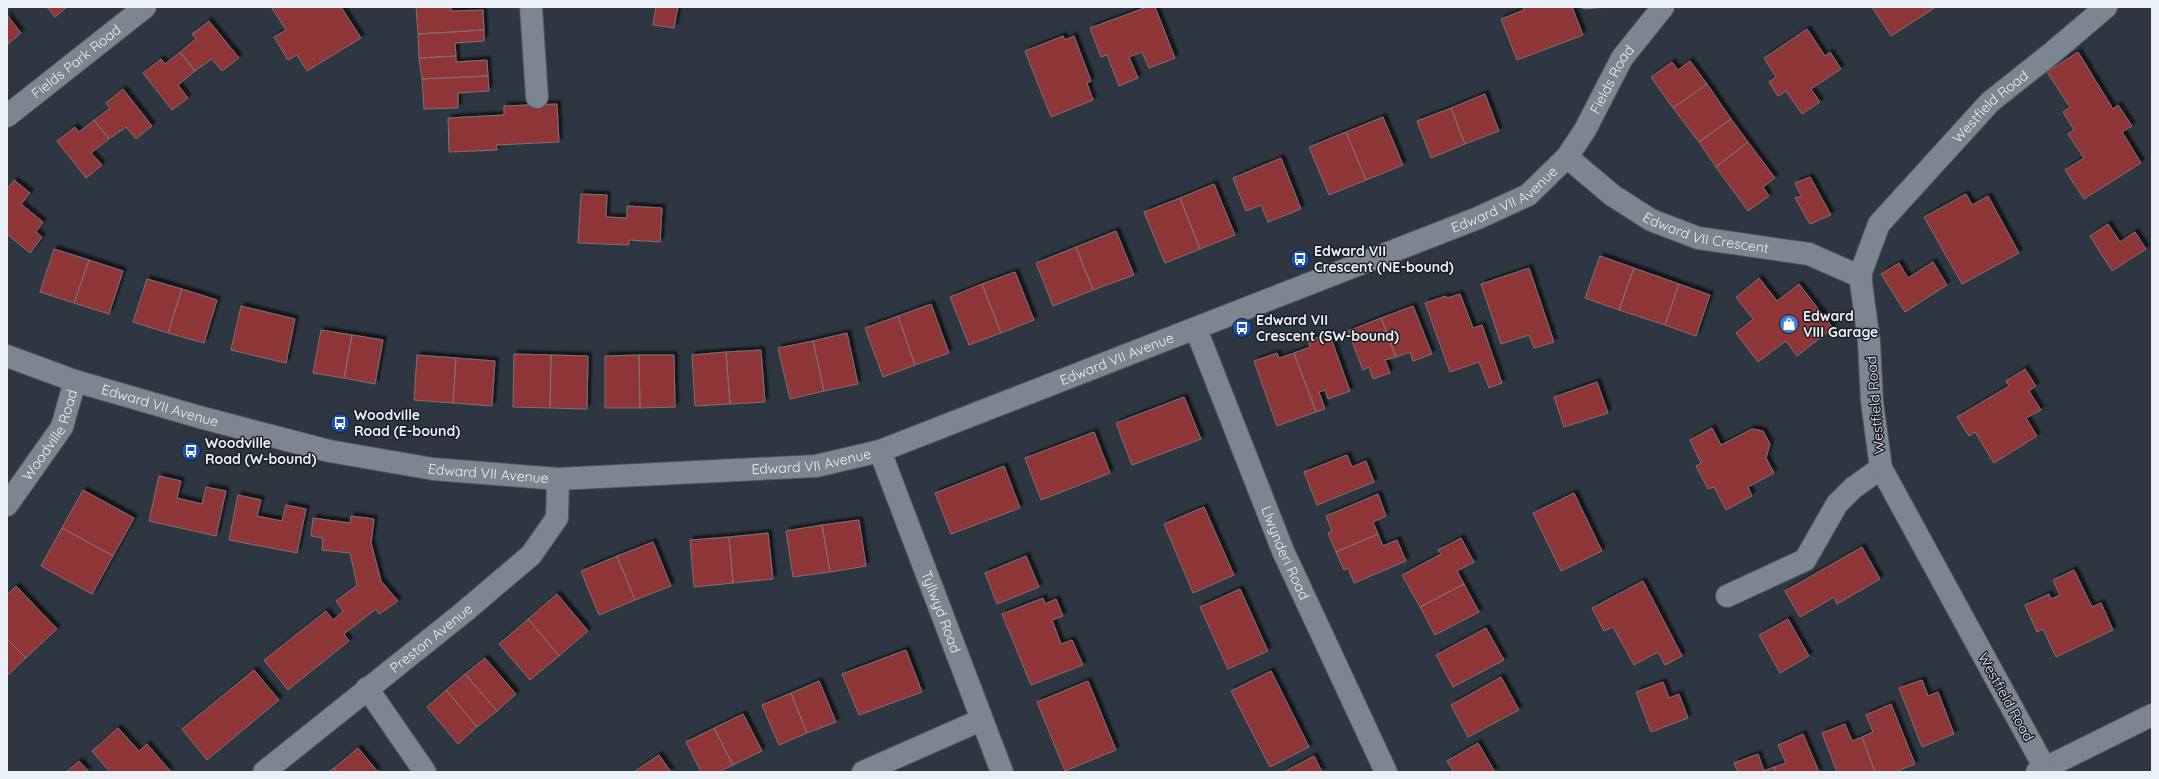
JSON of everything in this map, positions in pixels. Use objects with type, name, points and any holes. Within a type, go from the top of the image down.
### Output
[{"type":"street","name":"Fields Park Road","points":[[7,116],[145,7]]},
{"type":"street","points":[[531,7],[537,97]]},
{"type":"street","name":"Fields Road","points":[[1567,157],[1584,130],[1622,58],[1663,7]]},
{"type":"street","name":"Westfield Road","points":[[2043,771],[1881,468],[1860,275],[1879,224],[1990,102],[2053,52],[2106,7]]},
{"type":"street","name":"Edward VII Crescent","points":[[1567,157],[1612,195],[1651,220],[1698,238],[1809,254],[1861,277]]},
{"type":"street","name":"Edward VII Avenue","points":[[7,356],[75,381],[203,418],[329,451],[434,469],[558,479],[816,466],[880,451],[1478,218],[1528,195],[1567,157]]},
{"type":"street","name":"Llwynderi Road","points":[[1196,329],[1283,551],[1386,772]]},
{"type":"street","name":"Woodville Road","points":[[7,505],[62,427],[75,381]]},
{"type":"street","name":"Tyllwyd Road","points":[[880,451],[944,616],[981,720],[1002,772]]},
{"type":"street","points":[[1727,596],[1806,560],[1837,504],[1853,488],[1881,468]]},
{"type":"street","name":"Preston Avenue","points":[[264,772],[464,612],[531,554],[557,518],[558,479]]},
{"type":"street","points":[[368,688],[424,772]]},
{"type":"street","points":[[2043,771],[2152,716]]},
{"type":"street","points":[[862,772],[981,720]]},
{"type":"building","points":[[47,7],[67,7],[55,17]]},
{"type":"building","points":[[341,7],[361,38],[307,71],[297,55],[288,60],[274,37],[286,30],[272,8]]},
{"type":"building","points":[[416,7],[451,7],[451,11],[483,10],[484,30],[418,34]]},
{"type":"building","points":[[656,7],[678,7],[674,28],[653,25]]},
{"type":"building","points":[[1147,7],[1155,7],[1175,58],[1149,68],[1142,52],[1129,57],[1138,78],[1119,86],[1107,55],[1101,57],[1090,28]]},
{"type":"building","points":[[1523,7],[1572,7],[1583,35],[1517,60],[1501,19],[1524,10]]},
{"type":"building","points":[[1583,7],[1609,7],[1583,9]]},
{"type":"building","points":[[1872,7],[1936,7],[1891,36]]},
{"type":"building","points":[[7,15],[21,33],[7,45]]},
{"type":"building","points":[[209,21],[239,58],[222,71],[212,59],[195,71],[180,52],[196,39],[192,34]]},
{"type":"building","points":[[1807,29],[1825,56],[1830,52],[1841,69],[1811,89],[1820,102],[1802,114],[1786,91],[1778,96],[1769,82],[1776,77],[1764,58]]},
{"type":"building","points":[[484,30],[484,41],[455,43],[456,56],[419,58],[418,34]]},
{"type":"building","points":[[1063,36],[1065,40],[1074,36],[1091,81],[1087,83],[1093,100],[1051,117],[1025,51]]},
{"type":"building","points":[[180,52],[195,71],[178,85],[188,98],[172,110],[143,73],[161,59],[165,64]]},
{"type":"building","points":[[2078,52],[2113,109],[2118,105],[2132,126],[2122,132],[2141,163],[2084,199],[2065,170],[2084,158],[2068,134],[2074,130],[2063,112],[2070,107],[2047,72]]},
{"type":"building","points":[[456,56],[456,62],[487,60],[488,76],[422,79],[419,58]]},
{"type":"building","points":[[1690,61],[1707,84],[1673,108],[1651,77],[1672,62],[1678,70]]},
{"type":"building","points":[[488,76],[489,91],[458,93],[458,108],[424,109],[422,79]]},
{"type":"building","points":[[1707,84],[1731,119],[1699,142],[1673,108]]},
{"type":"building","points":[[123,89],[152,126],[136,139],[126,127],[109,139],[94,120],[110,108],[106,103]]},
{"type":"building","points":[[1485,94],[1499,131],[1465,144],[1451,108]]},
{"type":"building","points":[[557,104],[559,142],[496,145],[497,150],[449,152],[448,118],[504,115],[504,106]]},
{"type":"building","points":[[1451,108],[1465,144],[1431,158],[1417,121]]},
{"type":"building","points":[[1383,117],[1403,165],[1366,180],[1346,132]]},
{"type":"building","points":[[1731,119],[1748,142],[1716,167],[1699,142]]},
{"type":"building","points":[[94,120],[109,139],[91,153],[102,165],[86,178],[57,141],[75,127],[79,132]]},
{"type":"building","points":[[1346,132],[1366,180],[1329,195],[1309,147]]},
{"type":"building","points":[[1748,142],[1775,178],[1763,187],[1769,196],[1748,211],[1716,167]]},
{"type":"building","points":[[1281,158],[1301,209],[1268,222],[1261,205],[1246,211],[1233,178]]},
{"type":"building","points":[[1810,177],[1831,215],[1810,224],[1795,198],[1801,196],[1795,183]]},
{"type":"building","points":[[14,180],[30,193],[21,204],[43,222],[36,232],[42,237],[30,253],[7,234],[7,189]]},
{"type":"building","points":[[1214,184],[1235,235],[1200,249],[1180,198]]},
{"type":"building","points":[[581,194],[607,195],[606,217],[627,218],[627,206],[662,208],[660,242],[629,240],[629,245],[578,243]]},
{"type":"building","points":[[1966,194],[1972,205],[1988,196],[2019,253],[1962,284],[1924,217]]},
{"type":"building","points":[[1180,198],[1200,249],[1165,263],[1144,212]]},
{"type":"building","points":[[2108,224],[2120,242],[2135,232],[2146,249],[2112,271],[2090,236]]},
{"type":"building","points":[[1116,231],[1134,275],[1093,290],[1076,247]]},
{"type":"building","points":[[1076,247],[1093,290],[1053,306],[1036,263]]},
{"type":"building","points":[[54,249],[89,260],[74,303],[40,292]]},
{"type":"building","points":[[1600,256],[1634,268],[1619,310],[1585,298]]},
{"type":"building","points":[[89,260],[123,271],[109,314],[74,303]]},
{"type":"building","points":[[1933,262],[1947,285],[1905,312],[1881,274],[1899,263],[1908,278]]},
{"type":"building","points":[[1529,268],[1554,342],[1534,348],[1529,335],[1501,344],[1481,284]]},
{"type":"building","points":[[1634,268],[1679,284],[1665,325],[1619,310]]},
{"type":"building","points":[[1015,272],[1034,320],[1001,333],[982,284]]},
{"type":"building","name":"Edward VIII Garage","points":[[1759,278],[1777,301],[1799,284],[1833,328],[1797,356],[1786,341],[1758,362],[1736,333],[1753,319],[1736,297]]},
{"type":"building","points":[[147,279],[182,289],[168,333],[133,322]]},
{"type":"building","points":[[982,284],[1001,333],[969,345],[950,297]]},
{"type":"building","points":[[1679,284],[1710,295],[1696,336],[1665,325]]},
{"type":"building","points":[[182,289],[217,300],[204,343],[168,333]]},
{"type":"building","points":[[1460,294],[1473,328],[1482,325],[1502,383],[1489,388],[1479,362],[1450,372],[1425,303],[1446,296],[1447,298]]},
{"type":"building","points":[[931,304],[949,353],[915,365],[898,316]]},
{"type":"building","points":[[241,306],[295,319],[286,363],[231,350]]},
{"type":"building","points":[[1413,306],[1432,354],[1413,361],[1410,352],[1396,357],[1381,318]]},
{"type":"building","points":[[898,316],[915,365],[883,377],[865,328]]},
{"type":"building","points":[[1381,318],[1396,357],[1385,360],[1390,373],[1373,379],[1369,367],[1363,370],[1348,331]]},
{"type":"building","points":[[321,330],[352,335],[344,378],[313,373]]},
{"type":"building","points":[[847,333],[858,384],[824,391],[813,341]]},
{"type":"building","points":[[1329,333],[1350,391],[1328,399],[1325,390],[1319,392],[1325,409],[1316,412],[1294,353],[1310,347],[1308,341]]},
{"type":"building","points":[[352,335],[383,340],[375,384],[344,378]]},
{"type":"building","points":[[813,341],[824,391],[790,399],[778,348]]},
{"type":"building","points":[[761,350],[765,402],[730,404],[726,352]]},
{"type":"building","points":[[726,352],[730,404],[695,406],[692,355]]},
{"type":"building","points":[[1277,353],[1279,358],[1294,353],[1316,412],[1277,426],[1254,361]]},
{"type":"building","points":[[514,354],[551,355],[550,408],[513,407]]},
{"type":"building","points":[[417,355],[456,358],[453,403],[414,400]]},
{"type":"building","points":[[551,355],[588,356],[587,409],[550,408]]},
{"type":"building","points":[[639,355],[640,408],[605,408],[605,356]]},
{"type":"building","points":[[639,355],[674,355],[675,407],[640,408]]},
{"type":"building","points":[[456,358],[495,361],[492,406],[453,403]]},
{"type":"building","points":[[2025,369],[2036,386],[2029,391],[2041,410],[2026,418],[2037,436],[1994,463],[1975,432],[1969,436],[1957,417],[2009,386],[2006,381]]},
{"type":"building","points":[[1597,382],[1608,413],[1564,427],[1554,397]]},
{"type":"building","points":[[1184,397],[1201,439],[1132,465],[1116,423]]},
{"type":"building","points":[[1712,428],[1721,445],[1752,429],[1763,431],[1770,444],[1766,458],[1774,473],[1748,487],[1752,496],[1726,510],[1714,487],[1708,489],[1696,466],[1701,463],[1690,440]]},
{"type":"building","points":[[1094,432],[1110,473],[1041,500],[1025,458]]},
{"type":"building","points":[[1347,455],[1352,467],[1366,461],[1374,482],[1317,505],[1304,472]]},
{"type":"building","points":[[1004,466],[1020,508],[951,534],[935,493]]},
{"type":"building","points":[[159,476],[181,481],[177,498],[202,504],[206,487],[226,491],[216,536],[149,521]]},
{"type":"building","points":[[83,490],[134,518],[113,556],[62,528]]},
{"type":"building","points":[[1574,493],[1602,551],[1561,571],[1533,513]]},
{"type":"building","points":[[1378,494],[1386,516],[1373,522],[1378,534],[1336,552],[1328,533],[1332,531],[1326,516]]},
{"type":"building","points":[[238,495],[261,500],[257,516],[282,521],[286,505],[306,509],[297,553],[229,540]]},
{"type":"building","points":[[1204,507],[1234,575],[1193,593],[1164,524]]},
{"type":"building","points":[[351,516],[374,519],[371,543],[381,581],[398,601],[379,614],[376,609],[344,634],[349,641],[288,690],[264,660],[326,611],[333,620],[343,611],[336,601],[357,585],[350,553],[322,550],[323,538],[311,536],[313,518],[350,523]]},
{"type":"building","points":[[859,520],[866,566],[830,572],[822,525]]},
{"type":"building","points":[[822,525],[830,572],[793,577],[786,531]]},
{"type":"building","points":[[62,528],[113,556],[92,594],[41,566]]},
{"type":"building","points":[[768,533],[773,579],[733,583],[729,537]]},
{"type":"building","points":[[1378,534],[1383,546],[1397,540],[1406,561],[1354,583],[1348,568],[1344,570],[1336,552]]},
{"type":"building","points":[[729,537],[733,583],[694,587],[690,540]]},
{"type":"building","points":[[1461,538],[1474,562],[1457,571],[1464,584],[1420,607],[1402,575],[1441,554],[1438,550]]},
{"type":"building","points":[[653,542],[671,586],[635,600],[617,556]]},
{"type":"building","points":[[1862,547],[1880,579],[1837,604],[1834,597],[1800,617],[1785,591]]},
{"type":"building","points":[[617,556],[635,600],[599,615],[581,571]]},
{"type":"building","points":[[1026,556],[1039,587],[997,604],[985,573]]},
{"type":"building","points":[[2074,570],[2092,607],[2101,603],[2113,630],[2056,657],[2043,629],[2037,632],[2025,605],[2049,594],[2051,599],[2060,595],[2053,580]]},
{"type":"building","points":[[1643,581],[1682,656],[1665,665],[1658,652],[1634,665],[1613,627],[1604,631],[1592,608]]},
{"type":"building","points":[[1464,584],[1479,612],[1435,635],[1420,607]]},
{"type":"building","points":[[16,586],[57,629],[26,658],[7,639],[7,595]]},
{"type":"building","points":[[1240,589],[1268,651],[1228,669],[1200,607]]},
{"type":"building","points":[[557,594],[588,631],[559,656],[528,619]]},
{"type":"building","points":[[1043,598],[1045,604],[1056,599],[1063,616],[1052,620],[1061,644],[1072,640],[1083,665],[1031,685],[1002,614]]},
{"type":"building","points":[[528,619],[559,656],[530,680],[499,644]]},
{"type":"building","points":[[1788,619],[1809,656],[1780,673],[1759,635]]},
{"type":"building","points":[[1486,628],[1504,660],[1453,687],[1436,655]]},
{"type":"building","points":[[7,639],[26,658],[7,676]]},
{"type":"building","points":[[906,650],[922,692],[859,715],[842,674]]},
{"type":"building","points":[[485,658],[516,694],[497,711],[465,674]]},
{"type":"building","points":[[254,670],[279,700],[207,760],[182,729]]},
{"type":"building","points":[[1271,671],[1309,747],[1270,767],[1231,691]]},
{"type":"building","points":[[465,674],[497,711],[477,727],[446,690]]},
{"type":"building","points":[[1501,677],[1519,710],[1468,737],[1451,705]]},
{"type":"building","points":[[1922,680],[1928,696],[1938,692],[1954,734],[1922,747],[1899,688]]},
{"type":"building","points":[[819,681],[836,722],[807,733],[791,693]]},
{"type":"building","points":[[1088,681],[1116,750],[1065,771],[1037,702]]},
{"type":"building","points":[[1663,682],[1669,698],[1679,694],[1688,718],[1651,732],[1636,692]]},
{"type":"building","points":[[446,690],[477,727],[458,744],[427,707]]},
{"type":"building","points":[[791,693],[807,733],[779,745],[762,705]]},
{"type":"building","points":[[1891,704],[1915,764],[1895,772],[1875,772],[1862,737],[1873,732],[1866,715]]},
{"type":"building","points":[[743,714],[762,751],[733,765],[714,728]]},
{"type":"building","points":[[1845,724],[1852,741],[1862,737],[1875,772],[1837,772],[1822,733]]},
{"type":"building","points":[[118,728],[139,751],[147,744],[171,772],[110,772],[92,751]]},
{"type":"building","points":[[714,728],[733,765],[719,772],[701,772],[686,742]]},
{"type":"building","points":[[1803,734],[1819,772],[1776,772],[1774,767],[1786,763],[1778,745]]},
{"type":"building","points":[[1478,743],[1495,772],[1454,772],[1447,761]]},
{"type":"building","points":[[358,748],[378,772],[337,772],[334,768]]},
{"type":"building","points":[[1758,754],[1764,771],[1774,767],[1776,772],[1738,772],[1734,763]]},
{"type":"building","points":[[659,755],[671,772],[635,771]]},
{"type":"building","points":[[1314,756],[1322,772],[1284,772]]},
{"type":"building","points":[[79,761],[89,772],[66,772]]},
{"type":"building","points":[[334,768],[337,772],[328,772]]},
{"type":"place","name":"Edward VII Crescent (NE-bound)","points":[[1300,259]]},
{"type":"place","name":"Edward VIII Garage","points":[[1789,324]]},
{"type":"place","name":"Edward VII Crescent (SW-bound)","points":[[1242,328]]},
{"type":"place","name":"Woodville Road (E-bound)","points":[[340,423]]},
{"type":"place","name":"Woodville Road (W-bound)","points":[[191,451]]}]
